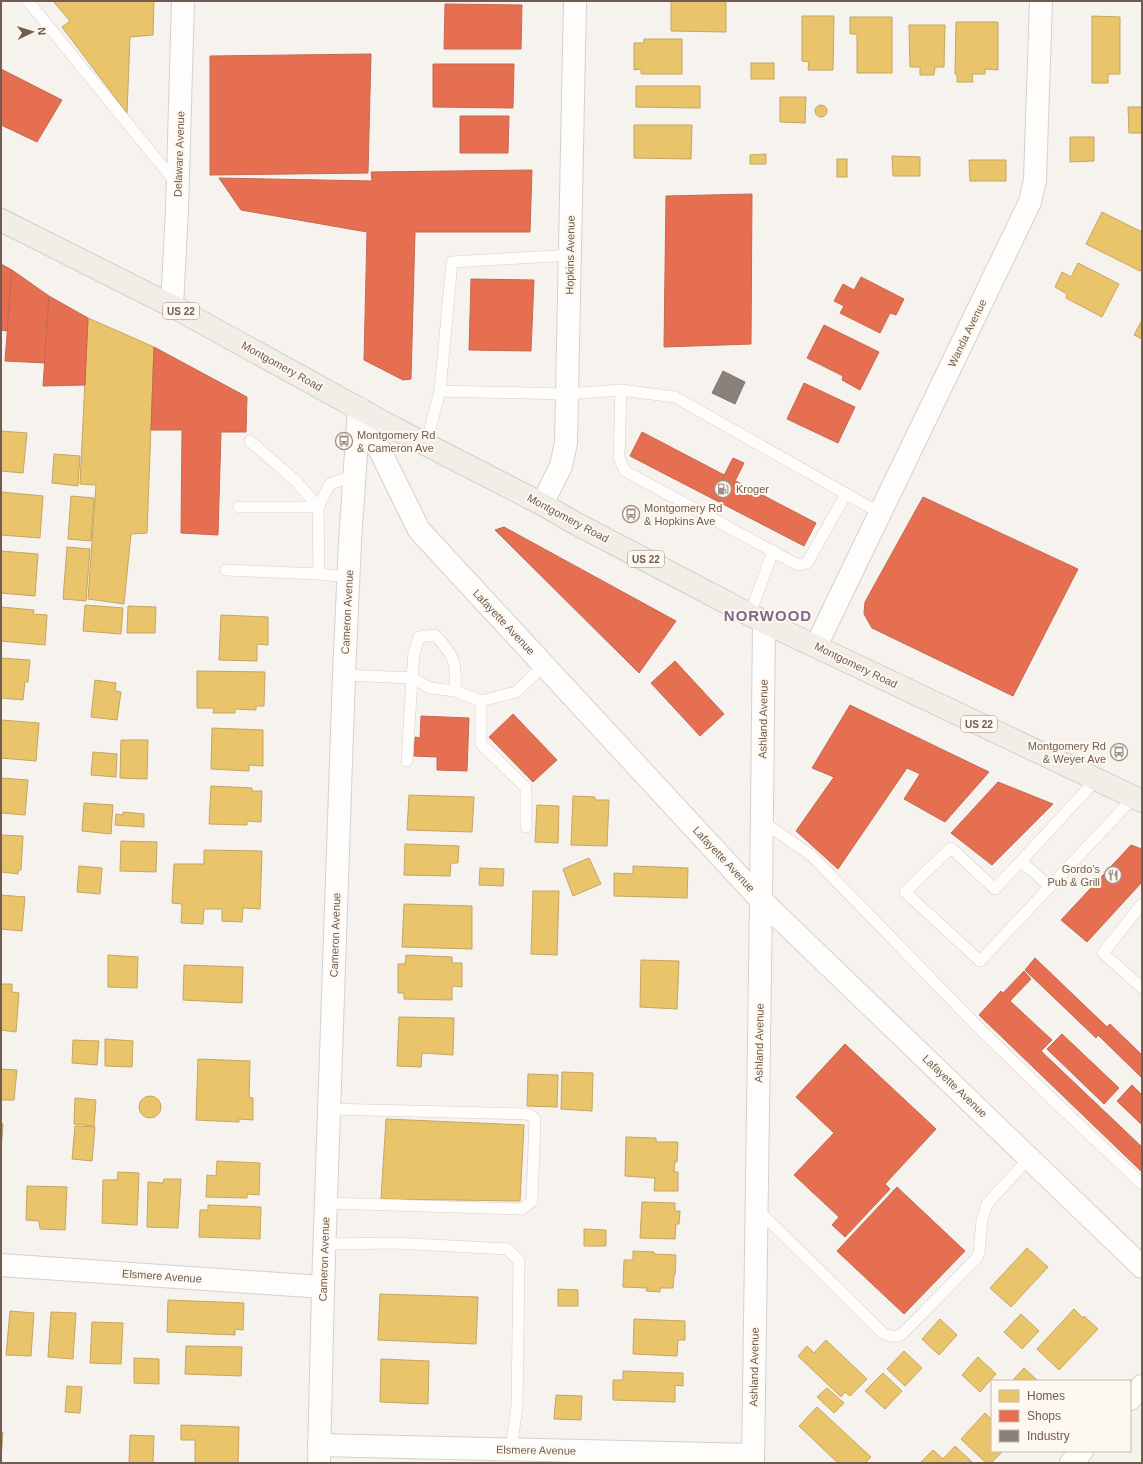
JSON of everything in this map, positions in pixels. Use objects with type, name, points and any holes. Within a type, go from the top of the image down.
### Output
[{"type":"main road","name":"Montgomery Road","points":[[1,220],[172,306],[426,444],[757,618],[1138,799]]},
{"type":"street","name":"Delaware Avenue","points":[[172,306],[178,185],[182,1]]},
{"type":"street","name":"Hopkins Avenue","points":[[542,504],[561,466],[566,443],[575,1]]},
{"type":"street","name":"Wanda Avenue","points":[[816,646],[1030,202],[1035,180],[1041,1]]},
{"type":"street","name":"Cameron Avenue","points":[[319,1454],[324,1244],[344,675],[359,408]]},
{"type":"street","name":"Lafayette Avenue","points":[[359,408],[419,530],[761,900],[1142,1267]]},
{"type":"street","name":"Ashland Avenue","points":[[752,1459],[762,822],[757,618]]},
{"type":"street","name":"Elsmere Avenue","points":[[1,1265],[323,1287]]},
{"type":"street","points":[[1131,1398],[1142,1386]]},
{"type":"street","name":"Elsmere Avenue","points":[[319,1454],[511,1450],[752,1459]]},
{"type":"street","points":[[1071,1463],[1081,1452]]},
{"type":"lane","points":[[28,1],[178,185]]},
{"type":"lane","points":[[426,444],[440,391],[452,262],[570,255]]},
{"type":"lane","points":[[440,391],[567,394],[621,390],[675,397],[880,513]]},
{"type":"lane","points":[[621,390],[619,458],[625,471],[798,565],[807,563],[846,494]]},
{"type":"lane","points":[[250,441],[297,482],[318,507]]},
{"type":"lane","points":[[319,574],[318,507],[330,484],[355,475]]},
{"type":"lane","points":[[239,507],[318,507]]},
{"type":"lane","points":[[757,618],[773,551]]},
{"type":"lane","points":[[226,570],[319,574],[349,577]]},
{"type":"lane","points":[[407,760],[414,653],[419,637],[435,636],[448,649],[456,665],[455,691]]},
{"type":"lane","points":[[344,675],[412,678],[430,688],[455,691],[481,701],[516,692],[544,666]]},
{"type":"lane","points":[[481,701],[482,744],[526,788],[526,827]]},
{"type":"lane","points":[[1096,780],[995,889],[952,848],[905,892],[980,961],[1050,887],[1138,799]]},
{"type":"lane","points":[[762,822],[812,856],[977,1026],[1142,1184]]},
{"type":"lane","points":[[1021,861],[1050,887]]},
{"type":"lane","points":[[1142,904],[1103,953],[1142,988]]},
{"type":"lane","points":[[326,1203],[522,1209],[532,1201],[535,1119],[528,1114],[329,1109]]},
{"type":"lane","points":[[756,1208],[883,1333],[889,1336],[901,1335],[976,1260],[979,1253],[982,1220],[987,1204],[1029,1158]]},
{"type":"lane","points":[[324,1244],[395,1243],[507,1249],[519,1261],[517,1406],[511,1450]]},
{"type":"building: Homes","points":[[53,1],[154,1],[153,35],[130,37],[127,113],[62,27],[70,21]]},
{"type":"building: Homes","points":[[671,1],[726,1],[726,32],[671,31]]},
{"type":"building: Homes","points":[[802,16],[834,16],[833,70],[808,70],[809,62],[802,61]]},
{"type":"building: Homes","points":[[1092,16],[1120,17],[1120,74],[1108,74],[1108,83],[1092,83]]},
{"type":"building: Homes","points":[[850,17],[892,17],[892,73],[857,73],[857,34],[850,34]]},
{"type":"building: Homes","points":[[956,22],[998,22],[998,70],[985,69],[985,74],[972,74],[973,82],[957,82],[957,74],[955,74]]},
{"type":"building: Homes","points":[[909,25],[945,25],[944,67],[935,67],[934,75],[920,75],[920,67],[910,67]]},
{"type":"building: Homes","points":[[644,39],[682,39],[682,74],[641,74],[641,69],[634,70],[634,43],[644,43]]},
{"type":"building: Homes","points":[[751,63],[774,63],[774,79],[751,79]]},
{"type":"building: Homes","points":[[636,86],[700,86],[700,108],[636,107]]},
{"type":"building: Homes","points":[[780,97],[806,97],[805,123],[780,122]]},
{"type":"building: Homes","points":[[821,105],[825,107],[827,111],[825,115],[821,117],[817,115],[815,111],[817,107]]},
{"type":"building: Homes","points":[[1128,107],[1142,107],[1142,133],[1129,133]]},
{"type":"building: Homes","points":[[634,125],[692,125],[691,159],[634,158]]},
{"type":"building: Homes","points":[[1070,137],[1094,137],[1094,161],[1070,162]]},
{"type":"building: Homes","points":[[766,154],[766,164],[750,164],[750,155]]},
{"type":"building: Homes","points":[[892,156],[920,157],[920,176],[893,176]]},
{"type":"building: Homes","points":[[837,159],[847,159],[847,177],[837,177]]},
{"type":"building: Homes","points":[[969,160],[1006,160],[1006,181],[970,181]]},
{"type":"building: Homes","points":[[1102,212],[1142,232],[1142,268],[1140,271],[1086,244]]},
{"type":"building: Homes","points":[[1078,263],[1119,284],[1102,317],[1066,298],[1067,294],[1055,287],[1062,272],[1071,277]]},
{"type":"building: Homes","points":[[88,318],[154,347],[147,533],[131,534],[124,604],[88,599],[96,485],[80,484]]},
{"type":"building: Homes","points":[[1142,320],[1142,339],[1134,335]]},
{"type":"building: Homes","points":[[1,431],[27,433],[23,473],[1,471]]},
{"type":"building: Homes","points":[[54,454],[80,456],[78,486],[52,483]]},
{"type":"building: Homes","points":[[1,492],[43,496],[40,538],[1,535]]},
{"type":"building: Homes","points":[[71,496],[94,498],[91,541],[68,539]]},
{"type":"building: Homes","points":[[67,547],[90,549],[86,601],[63,599]]},
{"type":"building: Homes","points":[[1,551],[38,554],[35,596],[1,593]]},
{"type":"building: Homes","points":[[85,605],[123,608],[121,634],[83,631]]},
{"type":"building: Homes","points":[[128,606],[156,607],[155,633],[127,633]]},
{"type":"building: Homes","points":[[1,607],[34,610],[33,614],[47,615],[45,645],[1,641]]},
{"type":"building: Homes","points":[[221,615],[268,617],[268,645],[257,644],[257,661],[219,660]]},
{"type":"building: Homes","points":[[1,658],[30,660],[28,682],[25,682],[23,700],[1,698]]},
{"type":"building: Homes","points":[[197,671],[265,672],[264,706],[256,706],[256,710],[235,709],[235,713],[213,713],[214,708],[197,708]]},
{"type":"building: Homes","points":[[95,680],[116,683],[115,691],[121,692],[117,720],[91,717]]},
{"type":"building: Homes","points":[[1,720],[39,723],[36,761],[1,758]]},
{"type":"building: Homes","points":[[212,728],[263,730],[263,766],[249,765],[249,771],[211,769]]},
{"type":"building: Homes","points":[[121,740],[148,740],[147,779],[120,778]]},
{"type":"building: Homes","points":[[93,752],[117,754],[116,777],[91,775]]},
{"type":"building: Homes","points":[[1,778],[28,780],[25,815],[1,813]]},
{"type":"building: Homes","points":[[211,786],[252,788],[252,791],[262,791],[261,822],[247,821],[247,825],[209,824]]},
{"type":"building: Homes","points":[[409,795],[474,797],[472,832],[407,830]]},
{"type":"building: Homes","points":[[573,796],[595,797],[595,800],[609,800],[607,846],[571,845]]},
{"type":"building: Homes","points":[[84,803],[113,805],[111,834],[82,831]]},
{"type":"building: Homes","points":[[537,805],[559,806],[558,843],[535,842]]},
{"type":"building: Homes","points":[[123,812],[144,814],[144,827],[115,825],[116,814],[123,815]]},
{"type":"building: Homes","points":[[1,835],[23,836],[21,870],[19,870],[18,874],[1,872]]},
{"type":"building: Homes","points":[[121,841],[157,842],[156,872],[120,871]]},
{"type":"building: Homes","points":[[405,844],[459,846],[458,863],[451,863],[450,876],[404,875]]},
{"type":"building: Homes","points":[[204,850],[262,851],[260,909],[243,908],[242,922],[222,921],[222,909],[204,909],[203,924],[181,923],[182,904],[172,903],[174,864],[204,864]]},
{"type":"building: Homes","points":[[589,858],[601,884],[573,896],[563,869]]},
{"type":"building: Homes","points":[[79,866],[102,868],[100,894],[77,892]]},
{"type":"building: Homes","points":[[633,866],[688,868],[687,898],[614,896],[614,873],[633,874]]},
{"type":"building: Homes","points":[[480,868],[504,869],[503,886],[479,885]]},
{"type":"building: Homes","points":[[533,891],[559,891],[557,955],[531,954]]},
{"type":"building: Homes","points":[[1,895],[25,897],[22,931],[1,929]]},
{"type":"building: Homes","points":[[404,904],[472,906],[472,949],[402,947]]},
{"type":"building: Homes","points":[[108,955],[138,957],[137,988],[108,987]]},
{"type":"building: Homes","points":[[406,955],[452,957],[452,963],[462,963],[462,987],[452,986],[452,1000],[404,999],[404,993],[398,993],[398,964],[405,964]]},
{"type":"building: Homes","points":[[641,960],[679,961],[677,1009],[640,1007]]},
{"type":"building: Homes","points":[[184,965],[243,967],[242,1003],[183,1000]]},
{"type":"building: Homes","points":[[1,984],[12,984],[12,992],[19,993],[16,1032],[1,1030]]},
{"type":"building: Homes","points":[[399,1017],[454,1018],[453,1055],[422,1053],[421,1067],[397,1066]]},
{"type":"building: Homes","points":[[105,1039],[133,1041],[132,1067],[105,1066]]},
{"type":"building: Homes","points":[[73,1040],[99,1041],[97,1065],[72,1063]]},
{"type":"building: Homes","points":[[198,1059],[250,1061],[249,1097],[253,1098],[253,1120],[239,1119],[239,1122],[196,1120]]},
{"type":"building: Homes","points":[[1,1069],[17,1070],[14,1100],[1,1100]]},
{"type":"building: Homes","points":[[562,1072],[593,1073],[592,1111],[561,1109]]},
{"type":"building: Homes","points":[[528,1074],[558,1075],[557,1107],[527,1106]]},
{"type":"building: Homes","points":[[150,1096],[158,1099],[161,1107],[158,1115],[150,1118],[142,1115],[139,1107],[142,1099]]},
{"type":"building: Homes","points":[[75,1098],[96,1100],[94,1126],[74,1124]]},
{"type":"building: Homes","points":[[386,1119],[524,1125],[520,1201],[381,1199]]},
{"type":"building: Homes","points":[[1,1123],[3,1124],[1,1151]]},
{"type":"building: Homes","points":[[75,1126],[95,1127],[92,1161],[72,1159]]},
{"type":"building: Homes","points":[[626,1137],[656,1138],[656,1142],[678,1142],[677,1162],[675,1161],[674,1172],[678,1172],[678,1191],[654,1191],[655,1178],[625,1176]]},
{"type":"building: Homes","points":[[217,1161],[260,1163],[259,1195],[247,1194],[247,1198],[206,1197],[207,1175],[216,1176]]},
{"type":"building: Homes","points":[[118,1172],[139,1173],[137,1225],[102,1223],[103,1180],[117,1180]]},
{"type":"building: Homes","points":[[164,1179],[181,1179],[178,1228],[147,1227],[148,1182],[163,1183]]},
{"type":"building: Homes","points":[[27,1186],[67,1187],[65,1230],[40,1229],[39,1221],[26,1220]]},
{"type":"building: Homes","points":[[642,1202],[675,1203],[675,1211],[680,1211],[679,1224],[676,1224],[675,1239],[640,1238]]},
{"type":"building: Homes","points":[[208,1205],[261,1207],[260,1239],[199,1237],[200,1210],[208,1210]]},
{"type":"building: Homes","points":[[584,1229],[606,1230],[606,1246],[584,1246]]},
{"type":"building: Homes","points":[[1027,1248],[1048,1267],[1011,1307],[990,1288]]},
{"type":"building: Homes","points":[[633,1251],[676,1255],[673,1288],[660,1288],[660,1292],[646,1291],[647,1288],[623,1287],[624,1260],[633,1260]]},
{"type":"building: Homes","points":[[558,1289],[578,1290],[578,1306],[558,1306]]},
{"type":"building: Homes","points":[[380,1294],[478,1297],[476,1344],[378,1340]]},
{"type":"building: Homes","points":[[168,1300],[244,1303],[243,1330],[235,1329],[235,1335],[167,1332]]},
{"type":"building: Homes","points":[[1074,1309],[1098,1329],[1059,1370],[1037,1349]]},
{"type":"building: Homes","points":[[10,1311],[34,1313],[31,1356],[6,1355]]},
{"type":"building: Homes","points":[[51,1312],[76,1313],[73,1359],[48,1357]]},
{"type":"building: Homes","points":[[1021,1314],[1039,1331],[1022,1349],[1004,1332]]},
{"type":"building: Homes","points":[[634,1319],[685,1321],[685,1340],[678,1340],[677,1356],[633,1354]]},
{"type":"building: Homes","points":[[940,1319],[957,1335],[939,1355],[922,1339]]},
{"type":"building: Homes","points":[[92,1322],[123,1323],[121,1364],[90,1363]]},
{"type":"building: Homes","points":[[826,1340],[867,1379],[850,1396],[845,1392],[841,1397],[798,1356],[807,1346],[814,1353]]},
{"type":"building: Homes","points":[[186,1346],[242,1347],[241,1376],[185,1374]]},
{"type":"building: Homes","points":[[904,1351],[922,1368],[905,1386],[887,1369]]},
{"type":"building: Homes","points":[[978,1357],[996,1374],[980,1392],[962,1375]]},
{"type":"building: Homes","points":[[134,1358],[159,1359],[159,1384],[134,1383]]},
{"type":"building: Homes","points":[[381,1359],[429,1361],[428,1404],[380,1402]]},
{"type":"building: Homes","points":[[1024,1368],[1037,1380],[1013,1380]]},
{"type":"building: Homes","points":[[623,1371],[683,1373],[683,1386],[675,1385],[675,1402],[613,1400],[613,1380],[623,1380]]},
{"type":"building: Homes","points":[[883,1373],[902,1391],[885,1409],[865,1391]]},
{"type":"building: Homes","points":[[67,1386],[82,1387],[80,1413],[65,1412]]},
{"type":"building: Homes","points":[[827,1388],[844,1403],[834,1413],[817,1397]]},
{"type":"building: Homes","points":[[556,1395],[582,1396],[581,1420],[554,1419]]},
{"type":"building: Homes","points":[[817,1407],[871,1457],[865,1463],[838,1463],[799,1426]]},
{"type":"building: Homes","points":[[985,1413],[991,1419],[991,1452],[1002,1452],[991,1463],[986,1463],[961,1439]]},
{"type":"building: Homes","points":[[181,1425],[239,1427],[238,1463],[195,1463],[195,1440],[181,1440]]},
{"type":"building: Homes","points":[[1,1432],[3,1432],[1,1460]]},
{"type":"building: Homes","points":[[130,1435],[154,1436],[153,1463],[129,1463]]},
{"type":"building: Homes","points":[[955,1446],[973,1463],[920,1463],[933,1450],[943,1459]]},
{"type":"building: Shops","points":[[445,4],[522,5],[521,49],[444,49]]},
{"type":"building: Shops","points":[[371,54],[368,173],[210,175],[210,56]]},
{"type":"building: Shops","points":[[433,64],[514,64],[513,108],[433,107]]},
{"type":"building: Shops","points":[[1,69],[62,100],[37,142],[1,125]]},
{"type":"building: Shops","points":[[460,116],[509,116],[508,153],[460,153]]},
{"type":"building: Shops","points":[[532,170],[530,232],[415,232],[411,379],[403,380],[364,360],[367,232],[241,210],[219,178],[372,181],[371,172]]},
{"type":"building: Shops","points":[[752,194],[751,344],[664,347],[666,196]]},
{"type":"building: Shops","points":[[1,264],[12,270],[7,331],[1,330]]},
{"type":"building: Shops","points":[[12,270],[49,296],[45,363],[5,361]]},
{"type":"building: Shops","points":[[861,277],[904,299],[896,315],[890,313],[880,333],[840,313],[844,306],[834,301],[843,284],[854,290]]},
{"type":"building: Shops","points":[[471,279],[534,280],[531,351],[469,350]]},
{"type":"building: Shops","points":[[49,296],[88,318],[85,385],[43,386]]},
{"type":"building: Shops","points":[[824,325],[879,352],[860,390],[842,380],[843,376],[807,358]]},
{"type":"building: Shops","points":[[154,347],[247,397],[246,432],[221,432],[218,535],[181,533],[182,430],[151,430]]},
{"type":"building: Shops","points":[[804,383],[855,407],[838,443],[787,419]]},
{"type":"building: Shops","name":"Kroger","points":[[642,432],[816,523],[804,546],[630,456]]},
{"type":"building: Shops","points":[[733,458],[744,463],[728,495],[717,489]]},
{"type":"building: Shops","points":[[923,497],[1078,569],[1013,696],[872,628],[864,614],[865,602]]},
{"type":"building: Shops","points":[[504,527],[676,621],[639,673],[495,530]]},
{"type":"building: Shops","points":[[675,661],[724,714],[700,736],[651,683]]},
{"type":"building: Shops","points":[[850,705],[989,772],[945,822],[904,799],[920,774],[907,768],[838,869],[796,831],[834,777],[812,768]]},
{"type":"building: Shops","points":[[513,714],[557,760],[533,782],[489,737]]},
{"type":"building: Shops","points":[[421,716],[469,718],[467,771],[437,770],[437,757],[414,756],[415,737],[420,738]]},
{"type":"building: Shops","points":[[998,782],[1053,804],[992,865],[951,833]]},
{"type":"building: Shops","points":[[1131,845],[1142,849],[1142,882],[1087,942],[1061,920]]},
{"type":"building: Shops","points":[[1035,958],[1107,1027],[1110,1024],[1142,1055],[1142,1078],[1098,1035],[1096,1038],[1025,970]]},
{"type":"building: Shops","points":[[1024,971],[1031,979],[1010,1001],[1052,1040],[1041,1051],[1142,1147],[1142,1172],[979,1015],[1001,991],[1003,993]]},
{"type":"building: Shops","points":[[1062,1034],[1119,1088],[1104,1104],[1047,1049]]},
{"type":"building: Shops","points":[[845,1044],[936,1129],[885,1184],[890,1189],[845,1237],[832,1225],[839,1217],[794,1175],[834,1133],[796,1097]]},
{"type":"building: Shops","points":[[1132,1085],[1142,1095],[1142,1125],[1117,1101]]},
{"type":"building: Shops","points":[[897,1187],[965,1251],[904,1314],[837,1251]]},
{"type":"building: Industry","points":[[723,371],[745,382],[735,404],[712,393]]},
{"type":"place","name":"Montgomery Rd & Cameron Ave","points":[[344,441]]},
{"type":"place","name":"Kroger","points":[[723,489]]},
{"type":"place","name":"Montgomery Rd & Hopkins Ave","points":[[631,514]]},
{"type":"place","name":"Montgomery Rd & Weyer Ave","points":[[1119,752]]},
{"type":"place","name":"Gordo’s Pub & Grill","points":[[1113,875]]},
{"type":"district","name":"NORWOOD","points":[[768,615]]}]
